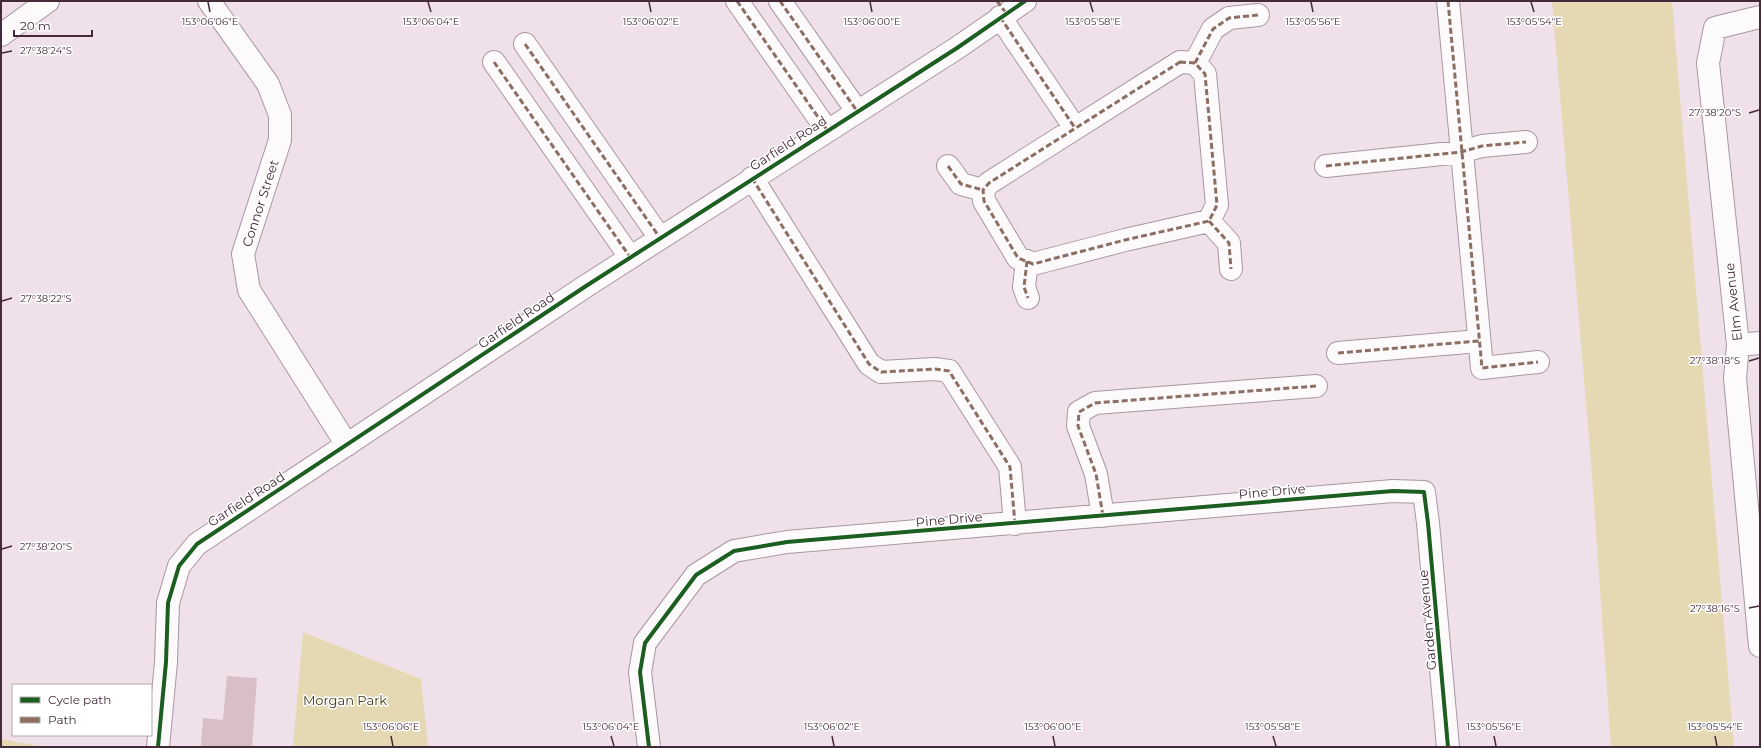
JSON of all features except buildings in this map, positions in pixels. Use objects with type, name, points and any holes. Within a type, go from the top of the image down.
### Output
[{"type":"street","points":[[1,35],[48,1]]},
{"type":"street","name":"Connor Street","points":[[209,1],[268,84],[280,115],[280,140],[243,254],[249,290],[347,445]]},
{"type":"street","points":[[737,1],[827,130]]},
{"type":"street","points":[[780,1],[857,111]]},
{"type":"street","name":"Garfield Road","points":[[158,747],[166,662],[168,603],[179,566],[197,544],[630,257],[957,48],[1001,10],[1025,1]]},
{"type":"street","points":[[1448,1],[1482,368],[1538,362]]},
{"type":"street","points":[[1001,10],[1075,128]]},
{"type":"street","points":[[1194,63],[1213,29],[1229,18],[1258,15]]},
{"type":"street","name":"Elm Avenue","points":[[1760,17],[1715,28],[1708,63],[1738,345],[1735,378],[1760,646]]},
{"type":"street","points":[[525,44],[660,238]]},
{"type":"street","points":[[494,62],[630,257]]},
{"type":"street","points":[[1180,62],[1194,63],[1205,74],[1217,205],[1209,221],[1126,240],[1033,264],[1018,258],[984,201],[983,190],[989,183],[1180,62]]},
{"type":"street","points":[[1326,166],[1462,152],[1482,146],[1526,142]]},
{"type":"street","points":[[948,166],[961,184],[983,190]]},
{"type":"street","points":[[752,178],[869,364],[881,372],[935,369],[949,371],[1010,466],[1015,524]]},
{"type":"street","points":[[1209,221],[1229,243],[1230,269]]},
{"type":"street","points":[[1027,261],[1024,287],[1028,298]]},
{"type":"street","points":[[1338,353],[1479,341]]},
{"type":"street","points":[[1738,345],[1760,343]]},
{"type":"street","points":[[1103,516],[1096,474],[1078,426],[1079,412],[1095,404],[1316,386]]},
{"type":"street","name":"Pine Drive","points":[[649,747],[640,672],[645,643],[696,575],[734,551],[787,542],[1393,491],[1424,492]]},
{"type":"street","name":"Garden Avenue","points":[[1424,492],[1448,747]]},
{"type":"green space","points":[[1552,1],[1672,1],[1734,747],[1611,747],[1591,462]]},
{"type":"green space","name":"Morgan Park","points":[[303,632],[421,679],[428,747],[293,747]]},
{"type":"green space","points":[[1,739],[45,747],[1,747]]},
{"type":"marked path","points":[[737,1],[827,130]]},
{"type":"marked path","points":[[780,1],[857,111]]},
{"type":"marked path","points":[[997,1],[1006,13]]},
{"type":"marked path","points":[[1448,1],[1482,368],[1538,362]]},
{"type":"marked path","points":[[1195,63],[1213,29],[1229,18],[1258,15]]},
{"type":"marked path","points":[[1000,17],[1075,128]]},
{"type":"marked path","points":[[525,44],[660,238]]},
{"type":"marked path","points":[[494,62],[630,257]]},
{"type":"marked path","points":[[1180,62],[1195,63],[1205,74],[1217,205],[1209,221],[1125,240],[1033,264],[1018,258],[984,201],[983,190],[989,183],[1180,62]]},
{"type":"marked path","points":[[1326,166],[1461,152],[1482,146],[1526,142]]},
{"type":"marked path","points":[[948,166],[961,184],[983,190]]},
{"type":"marked path","points":[[752,178],[869,364],[881,372],[935,369],[949,371],[1010,467],[1015,524]]},
{"type":"marked path","points":[[1209,221],[1229,243],[1231,269]]},
{"type":"marked path","points":[[1027,261],[1024,287],[1028,298]]},
{"type":"marked path","points":[[1338,353],[1479,341]]},
{"type":"marked path","points":[[1103,516],[1096,474],[1078,426],[1079,412],[1095,403],[1316,386]]},
{"type":"cycle path","points":[[158,747],[166,662],[168,603],[179,566],[197,544],[586,286],[957,48],[1025,1]]},
{"type":"cycle path","points":[[649,747],[640,672],[645,643],[696,575],[734,551],[787,542],[1393,491],[1424,492],[1448,747]]}]
